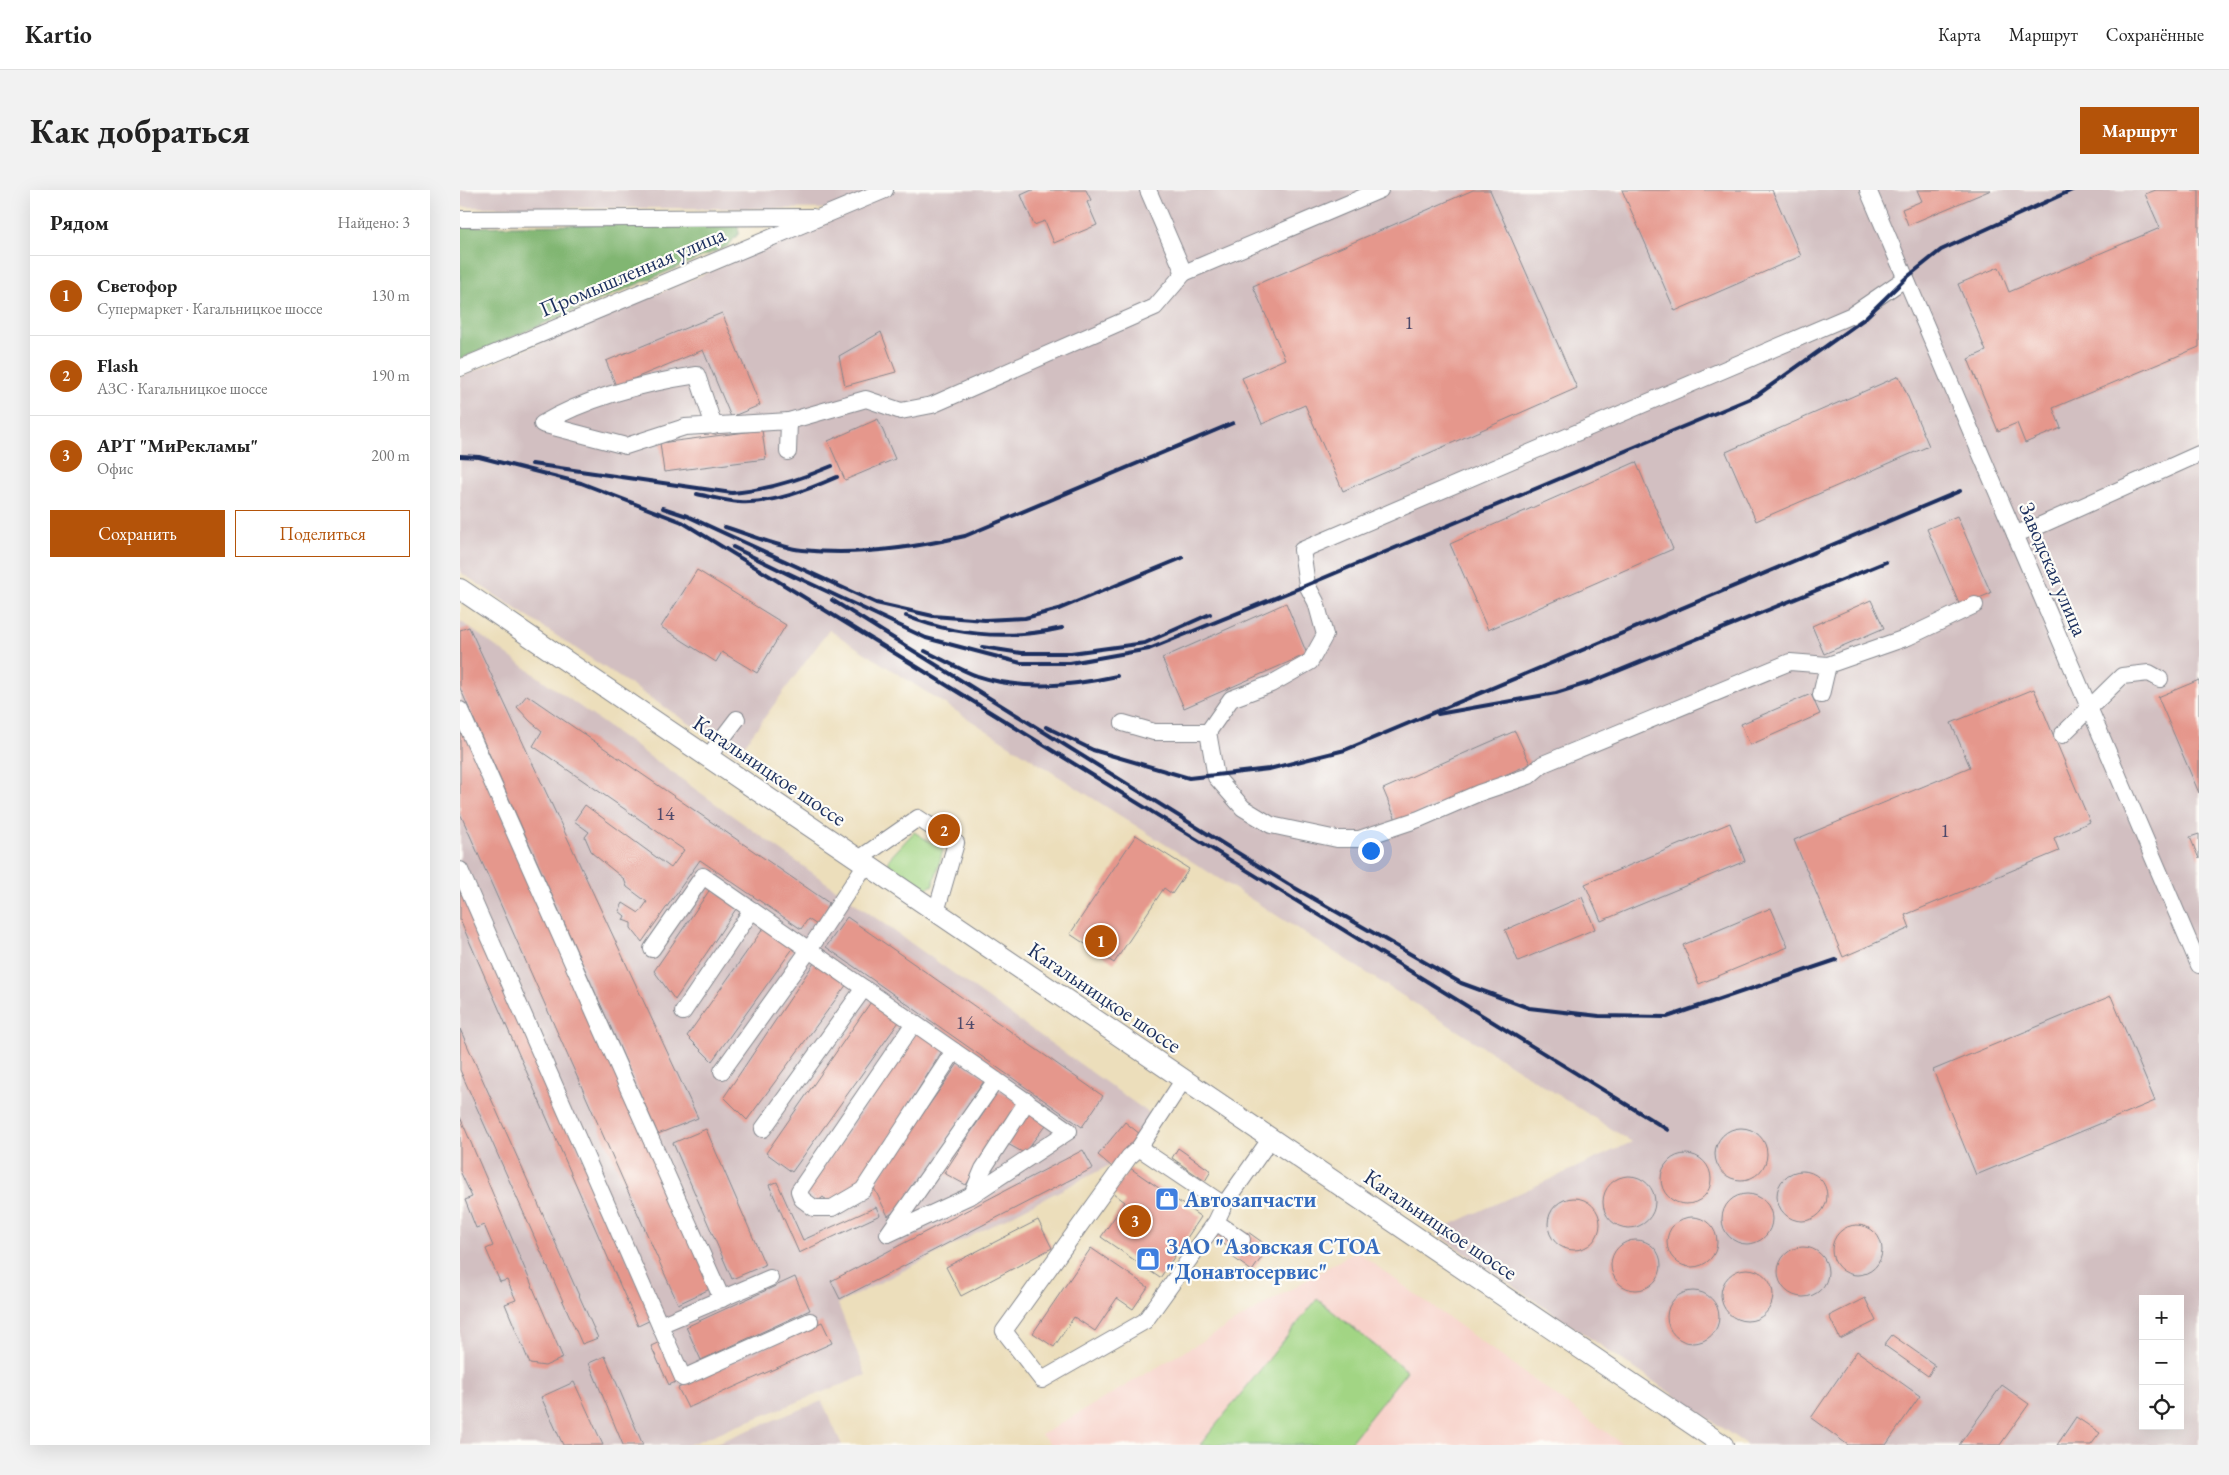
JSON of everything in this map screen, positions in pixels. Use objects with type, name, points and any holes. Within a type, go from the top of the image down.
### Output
[{"type":"main road","name":"Кагальницкое шоссе","points":[[460,589],[1724,1445]]},
{"type":"street","name":"Промышленная улица","points":[[460,368],[885,190]]},
{"type":"street","points":[[1148,190],[1184,274]]},
{"type":"street","points":[[714,426],[697,375],[631,389],[585,403],[542,424],[626,446],[685,428],[789,421],[866,399],[901,411],[932,405],[1155,307],[1184,274],[1380,190]]},
{"type":"street","name":"Заводская улица","points":[[1868,190],[2199,965]]},
{"type":"street","name":"Промышленная улица","points":[[460,219],[821,216]]},
{"type":"street","points":[[1906,278],[1852,315],[1302,550],[1307,585],[1316,602],[1325,635],[1310,662],[1271,684],[1231,699],[1208,732],[1216,776],[1243,808],[1270,826],[1337,839],[1359,839],[1419,819],[1479,793],[1530,776],[1542,764],[1790,662],[1828,665],[1908,637],[1975,606]]},
{"type":"street","points":[[788,452],[789,421]]},
{"type":"street","points":[[2015,534],[2041,525],[2199,454]]},
{"type":"street","points":[[1821,695],[1828,665]]},
{"type":"street","points":[[2062,735],[2122,676],[2149,673],[2160,679]]},
{"type":"street","points":[[460,710],[722,1300]]},
{"type":"street","points":[[708,757],[737,718]]},
{"type":"street","points":[[1123,723],[1154,732],[1208,732]]},
{"type":"street","points":[[722,1071],[809,950],[863,862],[918,818],[956,843],[936,912]]},
{"type":"street","points":[[460,870],[683,1378],[810,1321]]},
{"type":"street","points":[[652,949],[703,876],[1070,1131],[972,1195],[888,1234],[996,1080]]},
{"type":"street","points":[[683,1012],[752,910]]},
{"type":"street","points":[[763,1129],[864,988]]},
{"type":"street","points":[[914,1023],[799,1191],[802,1198],[814,1208],[832,1208],[863,1190],[954,1050]]},
{"type":"street","points":[[1184,1079],[1139,1148],[1124,1164],[1004,1331],[1042,1380],[1145,1321],[1216,1222],[1224,1205],[1270,1138]]},
{"type":"street","points":[[972,1195],[983,1169],[1026,1101]]},
{"type":"street","points":[[1139,1148],[1224,1205]]},
{"type":"street","points":[[1216,1222],[1242,1240]]},
{"type":"street","points":[[660,1325],[770,1278]]},
{"type":"shaded area","points":[[460,190],[2199,190],[2199,1445],[1747,1445],[1434,1232],[1632,1142],[829,630],[737,755],[460,572],[460,377],[858,209],[460,207]]},
{"type":"shaded area","points":[[460,621],[1153,1116],[1127,1154],[1118,1161],[838,1304],[866,1375],[688,1445],[460,1445]]},
{"type":"shaded area","points":[[1356,1251],[1624,1445],[1052,1445],[1041,1435]]},
{"type":"shaded area","points":[[822,1401],[842,1445],[711,1445]]},
{"type":"green space","points":[[737,222],[739,233],[728,246],[460,359],[460,227]]},
{"type":"green space","points":[[914,832],[943,850],[933,885],[925,889],[889,866],[889,859]]},
{"type":"green space","points":[[1317,1299],[1407,1371],[1348,1445],[1200,1445]]},
{"type":"building","points":[[1032,190],[1086,190],[1091,200],[1087,202],[1097,225],[1054,243],[1045,221],[1034,225],[1021,195]]},
{"type":"building","points":[[1473,190],[1490,190],[1577,388],[1343,491],[1305,405],[1262,424],[1242,378],[1285,359],[1253,286]]},
{"type":"building","points":[[1622,190],[1772,190],[1801,256],[1675,311]]},
{"type":"building","points":[[1917,190],[1991,190],[1908,225],[1902,209],[1922,201]]},
{"type":"building","points":[[2156,190],[2199,190],[2199,347],[2053,408],[2061,428],[2025,443],[2017,423],[1998,431],[1968,359],[1986,351],[1958,284],[1999,267],[2009,292],[2160,228],[2145,194]]},
{"type":"building","points":[[722,313],[760,405],[731,417],[703,350],[616,386],[606,361]]},
{"type":"building","points":[[881,332],[896,372],[845,386],[839,356]]},
{"type":"building","points":[[1899,376],[1929,446],[1756,521],[1726,452]]},
{"type":"building","points":[[878,419],[895,459],[845,480],[828,441]]},
{"type":"building","points":[[762,430],[766,459],[664,472],[660,443]]},
{"type":"building","points":[[1636,462],[1673,549],[1488,630],[1450,544]]},
{"type":"building","points":[[1957,516],[1991,593],[1960,606],[1927,529]]},
{"type":"building","points":[[697,570],[786,625],[757,673],[722,652],[716,662],[661,627]]},
{"type":"building","points":[[1871,600],[1884,628],[1824,654],[1812,626]]},
{"type":"building","points":[[1286,603],[1307,654],[1184,708],[1162,658]]},
{"type":"building","points":[[469,627],[698,1118],[658,1134],[460,688],[460,630]]},
{"type":"building","points":[[2199,680],[2199,793],[2158,697]]},
{"type":"building","points":[[2034,689],[2090,822],[2054,838],[2059,851],[1905,915],[1910,928],[1843,957],[1794,840],[1970,767],[1951,723]]},
{"type":"building","points":[[1811,694],[1820,714],[1750,745],[1741,724]]},
{"type":"building","points":[[527,695],[829,903],[817,925],[808,919],[801,929],[700,860],[642,942],[631,928],[631,923],[623,920],[625,916],[619,911],[623,903],[639,913],[647,902],[627,887],[624,879],[592,853],[585,837],[589,832],[574,821],[585,805],[671,868],[684,850],[533,746],[542,731],[517,707]]},
{"type":"building","points":[[460,722],[712,1288],[678,1304],[460,813]]},
{"type":"building","points":[[1515,731],[1530,764],[1397,822],[1383,789]]},
{"type":"building","points":[[940,817],[957,829],[948,843],[930,832]]},
{"type":"building","points":[[1730,823],[1745,861],[1601,921],[1585,884]]},
{"type":"building","points":[[2199,834],[2199,859],[2190,837]]},
{"type":"building","points":[[1136,835],[1189,869],[1172,894],[1164,888],[1114,963],[1070,934]]},
{"type":"building","points":[[460,880],[653,1319],[638,1326],[460,920]]},
{"type":"building","points":[[711,888],[738,906],[675,1000],[654,971]]},
{"type":"building","points":[[1582,897],[1595,929],[1518,961],[1505,930]]},
{"type":"building","points":[[1771,908],[1788,947],[1699,984],[1683,945]]},
{"type":"building","points":[[847,917],[1103,1096],[1082,1127],[826,947]]},
{"type":"building","points":[[765,926],[794,947],[712,1061],[687,1036]]},
{"type":"building","points":[[816,960],[847,984],[747,1120],[724,1097]]},
{"type":"building","points":[[2111,996],[2155,1101],[1976,1175],[1933,1070]]},
{"type":"building","points":[[873,999],[901,1019],[792,1172],[766,1153]]},
{"type":"building","points":[[460,1029],[598,1338],[582,1344],[460,1070]]},
{"type":"building","points":[[918,1031],[944,1048],[858,1187],[828,1201],[823,1197],[817,1202],[807,1192]]},
{"type":"building","points":[[959,1062],[986,1078],[902,1206],[888,1216],[873,1186]]},
{"type":"building","points":[[998,1091],[1019,1102],[966,1185],[944,1173]]},
{"type":"building","points":[[1029,1110],[1046,1125],[1024,1153],[1006,1143]]},
{"type":"building","points":[[460,1117],[563,1358],[545,1366],[530,1364],[505,1304],[516,1300],[507,1280],[500,1282],[486,1249],[493,1246],[484,1225],[476,1228],[465,1200],[472,1197],[460,1171]]},
{"type":"building","points":[[1125,1122],[1140,1134],[1112,1167],[1098,1155]]},
{"type":"building","points":[[1741,1128],[1751,1130],[1759,1136],[1765,1144],[1767,1154],[1765,1164],[1759,1172],[1751,1178],[1741,1180],[1731,1178],[1723,1172],[1717,1164],[1715,1154],[1717,1144],[1723,1136],[1731,1130]]},
{"type":"building","points":[[706,1129],[765,1265],[732,1279],[673,1143]]},
{"type":"building","points":[[1178,1148],[1211,1171],[1205,1181],[1172,1158]]},
{"type":"building","points":[[1083,1150],[1093,1168],[840,1299],[831,1281]]},
{"type":"building","points":[[1691,1154],[1704,1161],[1710,1169],[1710,1189],[1704,1197],[1696,1203],[1681,1204],[1668,1197],[1662,1189],[1661,1174],[1668,1161],[1676,1155]]},
{"type":"building","points":[[1130,1168],[1201,1217],[1160,1278],[1101,1237],[1125,1202],[1113,1193]]},
{"type":"building","points":[[1797,1171],[1807,1171],[1820,1178],[1827,1191],[1827,1201],[1820,1214],[1807,1221],[1797,1221],[1788,1217],[1781,1210],[1777,1201],[1777,1191],[1781,1182],[1788,1175]]},
{"type":"building","points":[[1629,1176],[1639,1178],[1647,1184],[1653,1192],[1655,1202],[1653,1212],[1647,1220],[1639,1226],[1629,1228],[1619,1226],[1611,1220],[1605,1212],[1603,1202],[1605,1192],[1611,1184],[1619,1178]]},
{"type":"building","points":[[777,1182],[803,1240],[876,1207],[880,1215],[799,1253],[769,1185]]},
{"type":"building","points":[[1752,1194],[1765,1201],[1771,1209],[1771,1229],[1765,1237],[1757,1243],[1742,1244],[1729,1237],[1723,1229],[1722,1214],[1729,1201],[1737,1195]]},
{"type":"building","points":[[1574,1198],[1584,1200],[1592,1206],[1598,1214],[1600,1224],[1598,1234],[1592,1242],[1584,1248],[1574,1250],[1564,1248],[1556,1242],[1550,1234],[1548,1224],[1550,1214],[1556,1206],[1564,1200]]},
{"type":"building","points":[[1687,1217],[1697,1217],[1710,1224],[1717,1237],[1717,1247],[1710,1260],[1697,1267],[1687,1267],[1678,1263],[1671,1256],[1667,1247],[1667,1237],[1671,1228],[1678,1221]]},
{"type":"building","points":[[1038,1220],[1052,1248],[961,1296],[946,1267]]},
{"type":"building","points":[[1852,1225],[1862,1225],[1875,1232],[1882,1245],[1882,1255],[1875,1268],[1862,1275],[1852,1275],[1843,1271],[1836,1264],[1832,1255],[1832,1245],[1836,1236],[1843,1229]]},
{"type":"building","points":[[1221,1230],[1240,1243],[1248,1232],[1269,1247],[1252,1271],[1231,1256],[1234,1251],[1215,1238]]},
{"type":"building","points":[[1641,1240],[1654,1247],[1660,1255],[1660,1275],[1654,1283],[1646,1289],[1631,1290],[1618,1283],[1612,1275],[1611,1260],[1618,1247],[1626,1241]]},
{"type":"building","points":[[1798,1247],[1808,1247],[1821,1254],[1828,1267],[1828,1277],[1821,1290],[1808,1297],[1798,1297],[1789,1293],[1782,1286],[1778,1277],[1778,1267],[1782,1258],[1789,1251]]},
{"type":"building","points":[[1091,1248],[1148,1287],[1133,1309],[1117,1298],[1095,1331],[1074,1317],[1054,1347],[1033,1333]]},
{"type":"building","points":[[1742,1269],[1752,1269],[1761,1273],[1769,1281],[1773,1295],[1769,1309],[1761,1317],[1752,1321],[1742,1321],[1733,1317],[1725,1309],[1721,1300],[1721,1290],[1725,1281],[1733,1273]]},
{"type":"building","points":[[795,1277],[810,1310],[701,1360],[686,1327]]},
{"type":"building","points":[[1688,1291],[1698,1291],[1708,1295],[1715,1302],[1719,1317],[1715,1332],[1708,1339],[1698,1343],[1688,1343],[1678,1339],[1671,1332],[1667,1322],[1667,1312],[1671,1302],[1678,1295]]},
{"type":"building","points":[[1865,1298],[1876,1321],[1840,1339],[1829,1316]]},
{"type":"building","points":[[822,1322],[832,1343],[688,1408],[678,1388]]},
{"type":"building","points":[[1892,1335],[1935,1365],[1928,1376],[1884,1345]]},
{"type":"building","points":[[664,1340],[682,1379],[669,1385],[651,1346]]},
{"type":"building","points":[[1857,1351],[1920,1396],[1886,1445],[1848,1445],[1811,1418]]},
{"type":"building","points":[[605,1356],[643,1445],[623,1445],[589,1363]]},
{"type":"building","points":[[574,1382],[603,1445],[563,1445],[541,1397]]},
{"type":"building","points":[[2002,1385],[2029,1404],[2000,1445],[1959,1445]]},
{"type":"building","points":[[2076,1417],[2100,1433],[2091,1445],[2057,1445]]},
{"type":"railway","points":[[788,573],[926,638],[1021,663],[1070,663],[1149,649],[1307,585],[1756,396],[1864,319],[1906,278],[1941,250],[2072,190]]},
{"type":"railway","points":[[725,527],[783,546],[822,552],[884,550],[965,536],[1233,423]]},
{"type":"railway","points":[[460,456],[479,457],[581,483],[682,522],[1668,1130]]},
{"type":"railway","points":[[532,464],[732,493],[783,484],[832,466]]},
{"type":"railway","points":[[697,494],[734,501],[764,501],[802,491],[837,477]]},
{"type":"railway","points":[[1046,727],[1093,750],[1189,778],[1269,769],[1345,750],[1960,491]]},
{"type":"railway","points":[[663,508],[687,516],[876,603],[933,616],[985,620],[1025,618],[1059,609],[1182,558]]},
{"type":"railway","points":[[733,547],[794,577]]},
{"type":"railway","points":[[1438,714],[1556,693],[1591,682],[1886,562]]},
{"type":"railway","points":[[832,600],[1288,884],[1461,983],[1529,1008],[1599,1016],[1667,1017],[1836,960]]},
{"type":"railway","points":[[982,647],[1021,653],[1071,653],[1145,643],[1210,614]]},
{"type":"railway","points":[[906,616],[944,628],[983,634],[1022,634],[1062,628]]},
{"type":"railway","points":[[925,651],[977,676],[1012,684],[1065,684],[1117,676]]},
{"type":"place","name":"Flash","points":[[944,830]]},
{"type":"place","name":"Светофор","points":[[1101,941]]},
{"type":"place","name":"Автозапчасти","points":[[1167,1199]]},
{"type":"place","name":"АРТ \"МиРекламы\"","points":[[1135,1221]]},
{"type":"place","name":"ЗАО \"Азовская СТОА \"Донавтосервис\"","points":[[1148,1259]]}]
